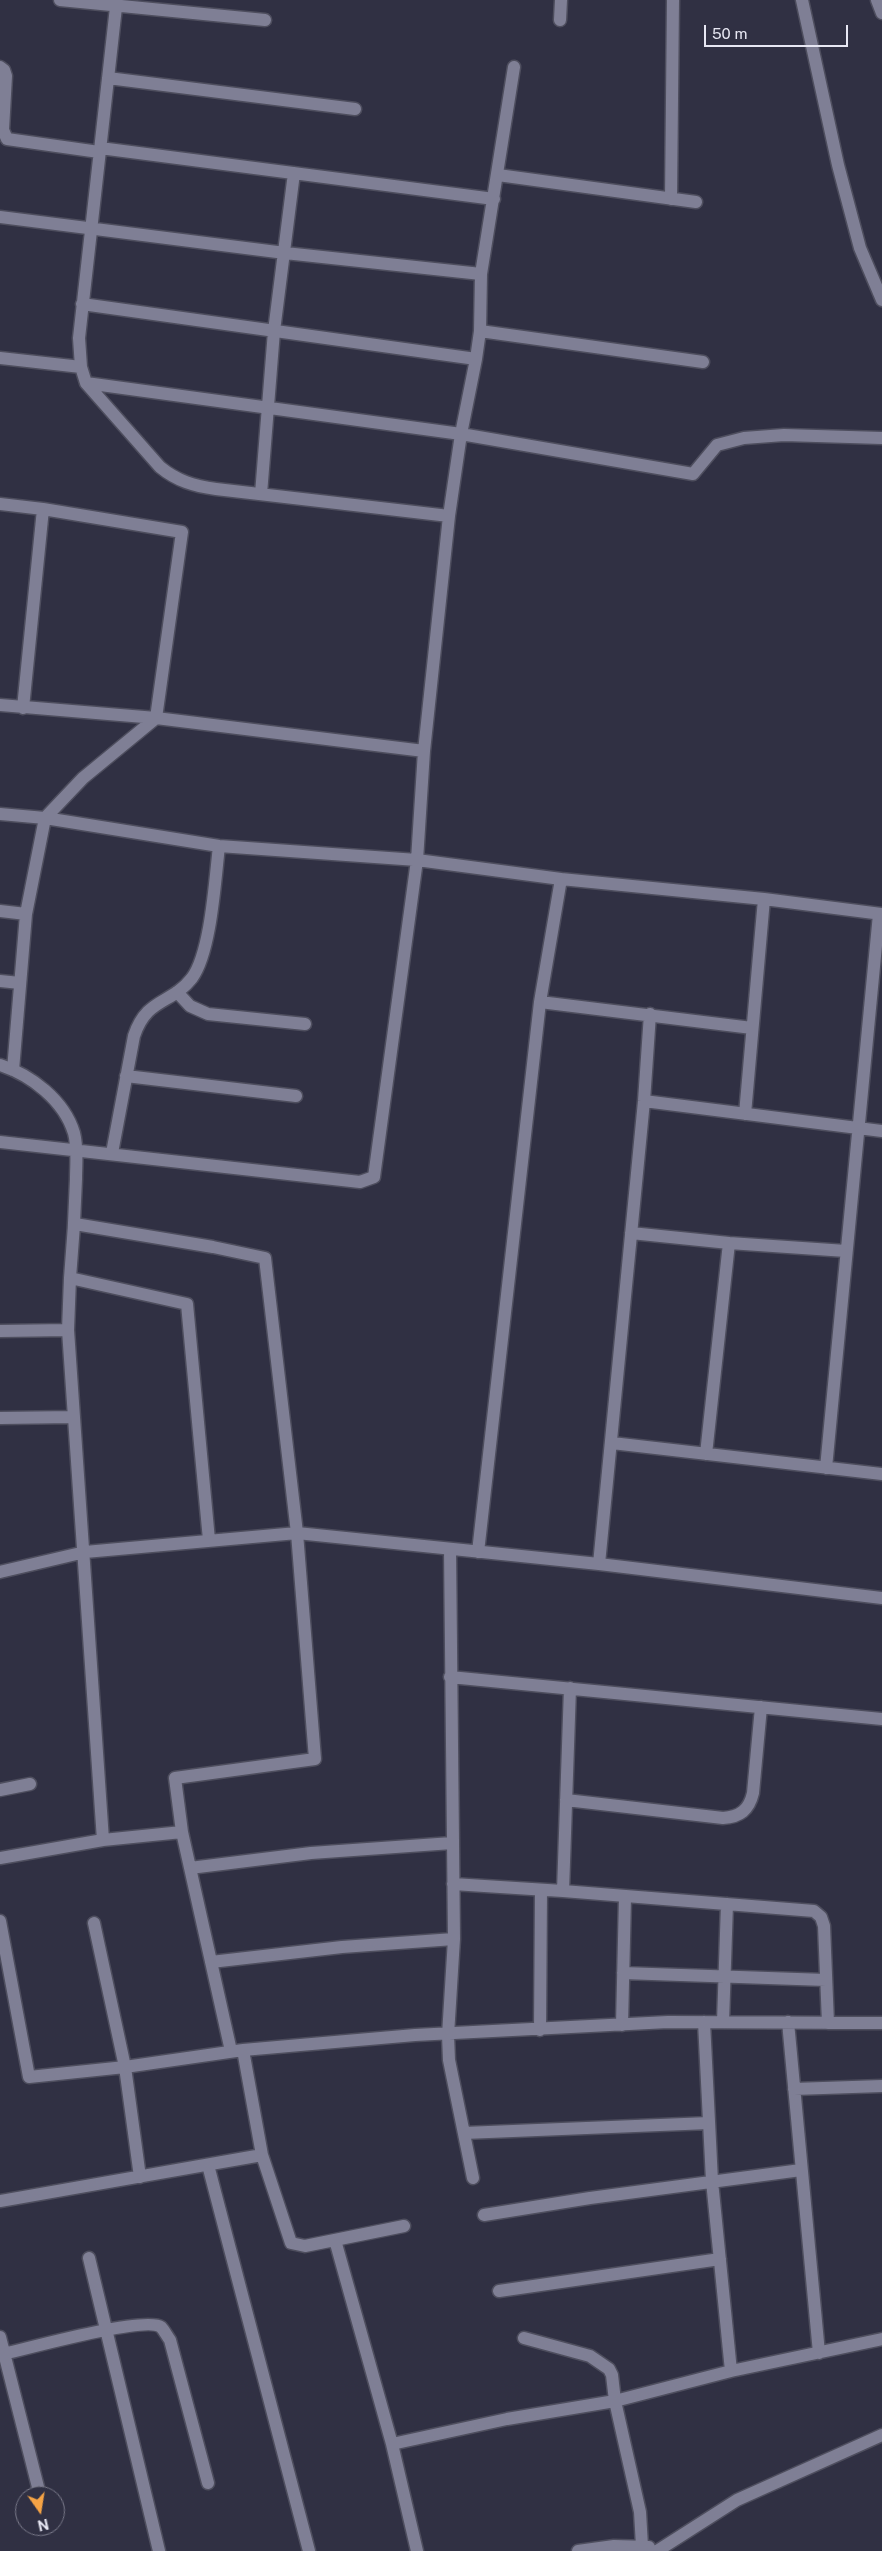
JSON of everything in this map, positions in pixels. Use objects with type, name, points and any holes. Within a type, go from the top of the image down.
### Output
[{"type":"street","points":[[60,0],[266,20]]},
{"type":"street","points":[[560,20],[561,0]]},
{"type":"street","points":[[671,199],[673,0]]},
{"type":"street","points":[[802,0],[840,174],[860,248],[882,300]]},
{"type":"street","points":[[878,0],[882,13]]},
{"type":"street","points":[[116,6],[99,150],[93,229],[82,304],[79,345],[81,367],[86,383],[146,452],[171,476],[198,486],[450,516]]},
{"type":"street","points":[[0,67],[4,70],[6,76],[2,137],[12,140],[494,198]]},
{"type":"street","points":[[0,1142],[360,1182],[374,1177],[417,860],[424,751],[450,516],[461,434],[476,359],[480,330],[481,274],[514,67]]},
{"type":"street","points":[[108,78],[355,109]]},
{"type":"street","points":[[261,494],[274,331],[294,173]]},
{"type":"street","points":[[498,176],[696,202]]},
{"type":"street","points":[[0,217],[285,253],[481,274]]},
{"type":"street","points":[[82,304],[476,359]]},
{"type":"street","points":[[480,330],[703,362]]},
{"type":"street","points":[[0,358],[81,367]]},
{"type":"street","points":[[86,383],[461,434],[694,474],[717,445],[752,437],[784,435],[882,438]]},
{"type":"street","points":[[0,504],[43,509],[182,532],[156,718],[83,778],[45,818],[26,914],[13,1070]]},
{"type":"street","points":[[23,708],[43,509]]},
{"type":"street","points":[[0,705],[156,718],[424,751]]},
{"type":"street","points":[[0,814],[45,818],[219,846],[417,860],[560,879],[764,898],[880,914],[826,1468]]},
{"type":"street","points":[[112,1153],[134,1036],[139,1021],[145,1013],[177,992],[192,978],[204,951],[219,846]]},
{"type":"street","points":[[478,1552],[540,1002],[560,879]]},
{"type":"street","points":[[745,1114],[764,898]]},
{"type":"street","points":[[0,911],[26,914]]},
{"type":"street","points":[[0,981],[20,983]]},
{"type":"street","points":[[177,992],[190,1006],[208,1014],[305,1024]]},
{"type":"street","points":[[540,1002],[752,1028]]},
{"type":"street","points":[[599,1564],[644,1100],[650,1014]]},
{"type":"street","points":[[0,1065],[13,1070],[47,1092],[58,1105],[74,1133],[76,1149],[75,1224],[68,1330],[78,1500],[85,1552],[104,1840]]},
{"type":"street","points":[[126,1076],[296,1096]]},
{"type":"street","points":[[644,1100],[882,1131]]},
{"type":"street","points":[[75,1224],[213,1247],[265,1258],[297,1533],[315,1759],[175,1778],[182,1832],[211,1962],[237,2050],[262,2155],[291,2243],[305,2246],[404,2226]]},
{"type":"street","points":[[631,1233],[729,1243],[846,1251]]},
{"type":"street","points":[[706,1454],[729,1243]]},
{"type":"street","points":[[70,1278],[188,1304],[209,1540]]},
{"type":"street","points":[[0,1331],[68,1330]]},
{"type":"street","points":[[0,1418],[73,1417]]},
{"type":"street","points":[[612,1443],[882,1474]]},
{"type":"street","points":[[0,1572],[85,1552],[297,1533],[599,1564],[882,1598]]},
{"type":"street","points":[[450,1549],[454,1939],[448,2035],[449,2060],[473,2178]]},
{"type":"street","points":[[450,1677],[882,1719]]},
{"type":"street","points":[[563,1891],[570,1688]]},
{"type":"street","points":[[566,1800],[723,1818],[735,1817],[751,1804],[754,1793],[760,1707]]},
{"type":"street","points":[[0,1790],[30,1784]]},
{"type":"street","points":[[0,1858],[104,1840],[182,1832]]},
{"type":"street","points":[[190,1868],[311,1853],[452,1843]]},
{"type":"street","points":[[453,1884],[814,1911],[821,1917],[824,1926],[828,2023]]},
{"type":"street","points":[[540,2030],[541,1890]]},
{"type":"street","points":[[622,2025],[625,1897]]},
{"type":"street","points":[[723,2022],[727,1904]]},
{"type":"street","points":[[0,1921],[29,2077],[125,2067],[237,2050],[415,2036],[704,2022],[882,2023]]},
{"type":"street","points":[[94,1924],[125,2067],[140,2177]]},
{"type":"street","points":[[211,1962],[342,1947],[454,1939]]},
{"type":"street","points":[[623,1973],[826,1980]]},
{"type":"street","points":[[704,2022],[712,2180],[731,2371]]},
{"type":"street","points":[[788,2022],[819,2353]]},
{"type":"street","points":[[794,2089],[882,2086]]},
{"type":"street","points":[[464,2133],[709,2123]]},
{"type":"street","points":[[0,2201],[262,2155]]},
{"type":"street","points":[[208,2165],[309,2551]]},
{"type":"street","points":[[484,2215],[712,2180],[801,2170]]},
{"type":"street","points":[[335,2240],[392,2444],[417,2551]]},
{"type":"street","points":[[89,2258],[159,2551]]},
{"type":"street","points":[[499,2291],[720,2259]]},
{"type":"street","points":[[4,2354],[106,2330],[151,2324],[161,2327],[170,2340],[208,2483]]},
{"type":"street","points":[[0,2337],[38,2486]]},
{"type":"street","points":[[524,2338],[590,2356],[612,2375],[640,2512],[642,2546]]},
{"type":"street","points":[[392,2444],[507,2419],[616,2401],[731,2371],[882,2339]]},
{"type":"street","points":[[578,2551],[614,2546],[642,2546],[659,2550],[737,2500],[882,2435]]}]
